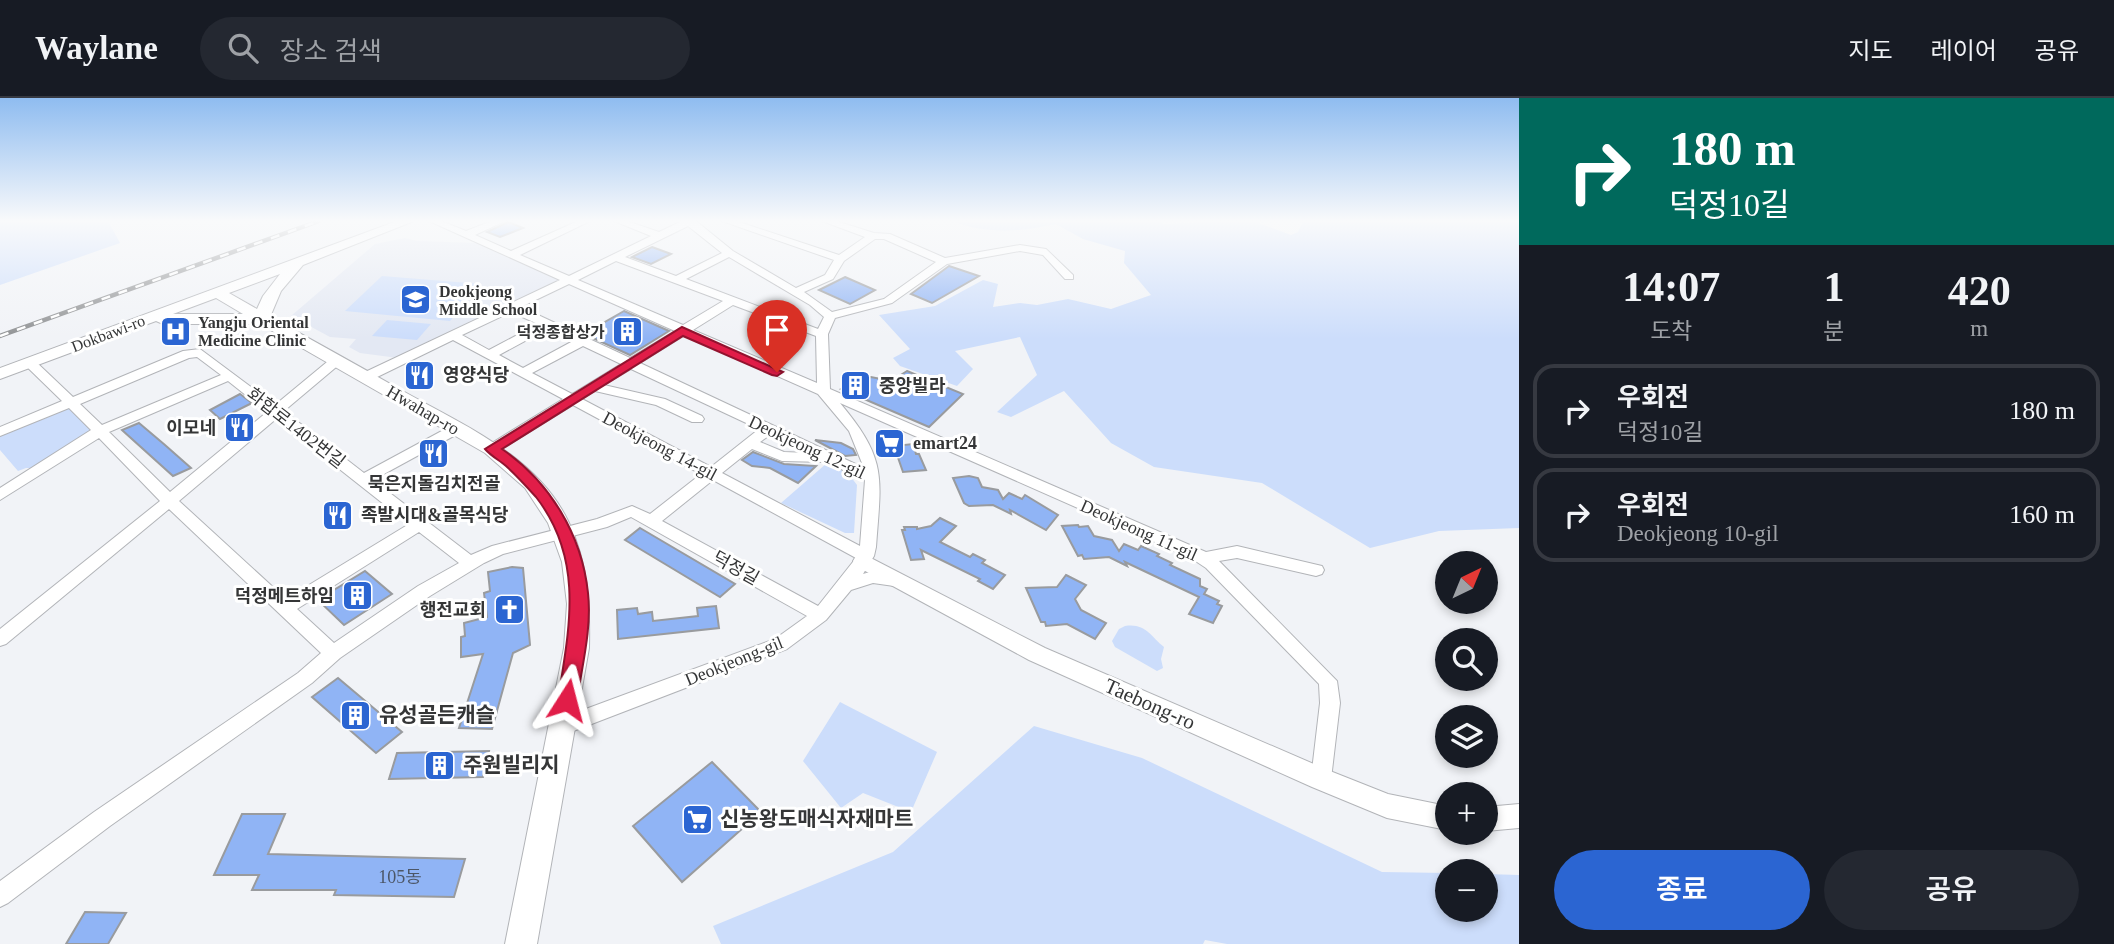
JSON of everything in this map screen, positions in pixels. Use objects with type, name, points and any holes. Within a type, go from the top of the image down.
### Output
[{"type":"main road","points":[[217,293],[300,260]]},
{"type":"main road","points":[[143,320],[262,319],[265,305],[279,282],[301,260]]},
{"type":"main road","name":"Hwahap-ro","points":[[217,293],[492,449],[528,479],[553,511],[565,532],[580,595],[577,638],[521,944]]},
{"type":"main road","name":"Dokbawi-ro","points":[[0,374],[217,293]]},
{"type":"street","name":"Deokjeong 11-gil","points":[[523,260],[1203,558],[1328,681],[1330,703],[1321,779]]},
{"type":"street","points":[[366,377],[609,260]]},
{"type":"street","points":[[625,260],[822,334]]},
{"type":"street","points":[[676,280],[714,260]]},
{"type":"street","points":[[742,260],[818,305],[830,316]]},
{"type":"street","points":[[796,292],[828,277],[839,260]]},
{"type":"street","points":[[830,316],[888,301],[947,260]]},
{"type":"street","points":[[1054,260],[1069,277]]},
{"type":"street","points":[[492,449],[731,301]]},
{"type":"street","name":"Deokjeong 12-gil","points":[[513,308],[873,478]]},
{"type":"street","points":[[830,316],[822,334],[824,393],[863,443],[873,478],[866,554]]},
{"type":"street","points":[[489,355],[547,324]]},
{"type":"street","name":"Deokjeong 14-gil","points":[[454,336],[866,554]]},
{"type":"street","points":[[523,373],[582,341]]},
{"type":"street","name":"화합로1402번길","points":[[72,403],[193,352],[200,353],[470,563]]},
{"type":"street","points":[[0,639],[337,360]]},
{"type":"street","points":[[30,363],[169,501],[333,653]]},
{"type":"street","name":"화합로1402번길","points":[[0,495],[100,430],[230,376]]},
{"type":"street","points":[[592,386],[660,402],[697,419]]},
{"type":"street","points":[[0,432],[72,403]]},
{"type":"street","points":[[849,423],[857,415],[867,411]]},
{"type":"street","name":"화합로1402번길","points":[[362,480],[456,429]]},
{"type":"street","points":[[652,521],[768,429]]},
{"type":"street","points":[[750,443],[782,456],[832,458]]},
{"type":"street","name":"덕정길","points":[[0,895],[102,819],[305,678],[333,653],[470,563],[498,550],[601,523],[629,511],[652,521],[820,615]]},
{"type":"street","points":[[284,608],[420,524]]},
{"type":"street","points":[[1203,558],[1237,552],[1316,570]]},
{"type":"street","name":"Taebong-ro","points":[[866,554],[900,581],[1037,654],[1387,806],[1435,816]]},
{"type":"street","name":"Deokjeong-gil","points":[[563,726],[771,649],[790,639],[820,615],[866,554]]},
{"type":"street","points":[[846,584],[873,577],[900,581]]},
{"type":"street","points":[[1498,818],[1519,816]]},
{"type":"shaded area","points":[[0,260],[70,260],[0,285]]},
{"type":"shaded area","name":"Deokjeong Middle School","points":[[356,260],[517,260],[558,278],[557,283],[398,358],[360,353],[349,347],[356,339],[330,337],[291,316]]},
{"type":"shaded area","points":[[1124,260],[1519,260],[1519,528],[1439,531],[1370,548],[1262,483],[1154,467],[1111,443],[1064,391],[1011,417],[997,412],[1037,375],[1020,337],[955,351],[973,369],[957,386],[900,366],[893,358],[910,349],[879,315],[935,306],[983,280],[998,284],[993,307],[1020,303],[1037,305],[1068,299],[1111,309],[1151,295]]},
{"type":"shaded area","points":[[382,276],[481,284],[450,321],[345,311]]},
{"type":"shaded area","points":[[387,320],[431,324],[417,340],[372,336]]},
{"type":"shaded area","points":[[67,407],[92,431],[35,468],[18,471],[0,450],[0,435]]},
{"type":"shaded area","points":[[827,463],[848,473],[857,485],[854,533],[845,533],[781,503]]},
{"type":"shaded area","points":[[1125,626],[1143,628],[1164,647],[1161,659],[1163,668],[1157,671],[1115,647],[1112,641],[1119,629]]},
{"type":"shaded area","points":[[840,702],[937,752],[911,812],[863,793],[841,808],[803,761]]},
{"type":"shaded area","points":[[1034,726],[1142,758],[1382,872],[1435,873],[1435,922],[1498,922],[1498,874],[1519,875],[1519,944],[1227,944],[1205,940],[1203,944],[721,944],[713,926],[893,852]]},
{"type":"building","points":[[949,266],[979,276],[932,303],[911,294]]},
{"type":"building","points":[[845,277],[875,290],[850,304],[819,290]]},
{"type":"building","name":"덕정종합상가","points":[[624,311],[669,331],[630,355],[584,334]]},
{"type":"building","points":[[907,371],[963,394],[929,427],[841,389],[862,378],[891,381]]},
{"type":"building","points":[[240,394],[252,403],[220,419],[210,410]]},
{"type":"building","points":[[139,423],[191,468],[173,476],[122,430]]},
{"type":"building","points":[[815,440],[841,443],[853,449],[856,455],[845,456]]},
{"type":"building","points":[[913,444],[926,470],[903,472],[894,446]]},
{"type":"building","points":[[753,452],[784,464],[816,466],[798,483],[770,468],[752,466],[742,460]]},
{"type":"building","points":[[953,478],[978,478],[982,487],[998,490],[1003,499],[1009,493],[1022,499],[1025,495],[1058,515],[1046,530],[1010,510],[1011,514],[993,505],[969,506],[964,503]]},
{"type":"building","points":[[940,518],[956,526],[940,542],[970,557],[973,554],[985,560],[982,563],[1005,575],[993,589],[978,581],[980,579],[921,550],[924,559],[911,560],[902,530],[905,530],[904,527],[917,529],[931,526]]},
{"type":"building","points":[[1062,526],[1088,526],[1094,536],[1112,540],[1119,551],[1124,544],[1138,550],[1141,546],[1159,554],[1157,556],[1172,563],[1170,565],[1200,579],[1200,586],[1207,589],[1204,594],[1219,601],[1217,604],[1222,606],[1213,623],[1189,614],[1199,597],[1125,562],[1127,566],[1109,557],[1084,559],[1082,555],[1078,556]]},
{"type":"building","points":[[640,528],[735,584],[720,597],[625,540]]},
{"type":"building","name":"행전교회","points":[[512,567],[523,568],[530,645],[513,653],[492,729],[459,728],[483,654],[461,657],[461,637],[465,636],[464,623],[487,617],[484,593],[490,591],[488,572]]},
{"type":"building","name":"덕정메트하임","points":[[365,571],[392,594],[344,625],[320,602],[323,600],[321,598]]},
{"type":"building","points":[[1066,575],[1086,585],[1075,599],[1081,610],[1106,623],[1095,639],[1067,624],[1046,626],[1045,622],[1041,622],[1026,588],[1057,587]]},
{"type":"building","points":[[716,606],[719,628],[618,639],[617,610],[637,608],[638,614],[652,612],[653,621],[698,616],[697,608]]},
{"type":"building","name":"유성골든캐슬","points":[[338,678],[402,732],[376,753],[312,697]]},
{"type":"building","name":"주원빌리지","points":[[489,751],[483,777],[389,779],[397,753]]},
{"type":"building","name":"신농왕도매식자재마트","points":[[712,762],[761,812],[682,882],[633,826]]},
{"type":"building","points":[[242,814],[285,814],[268,854],[465,859],[454,897],[334,895],[336,890],[252,890],[259,875],[214,875]]},
{"type":"building","points":[[85,912],[126,913],[108,944],[66,944]]},
{"type":"railway","points":[[0,336],[209,260]]},
{"type":"place","name":"Deokjeong Middle School","points":[[416,300]]},
{"type":"place","name":"Yangju Oriental Medicine Clinic","points":[[175,331]]},
{"type":"place","name":"덕정종합상가","points":[[628,332]]},
{"type":"place","name":"영양식당","points":[[420,375]]},
{"type":"place","name":"중앙빌라","points":[[856,386]]},
{"type":"place","name":"이모네","points":[[239,428]]},
{"type":"place","name":"emart24","points":[[890,443]]},
{"type":"place","name":"묵은지돌김치전골","points":[[434,454]]},
{"type":"place","name":"족발시대&골목식당","points":[[338,515]]},
{"type":"place","name":"덕정메트하임","points":[[357,596]]},
{"type":"place","name":"행전교회","points":[[509,610]]},
{"type":"place","name":"유성골든캐슬","points":[[356,715]]},
{"type":"place","name":"주원빌리지","points":[[440,765]]},
{"type":"place","name":"신농왕도매식자재마트","points":[[697,819]]},
{"type":"route","points":[[567,700],[579,625],[580,595],[565,532],[555,513],[528,479],[492,449],[682,331],[777,372]]}]
